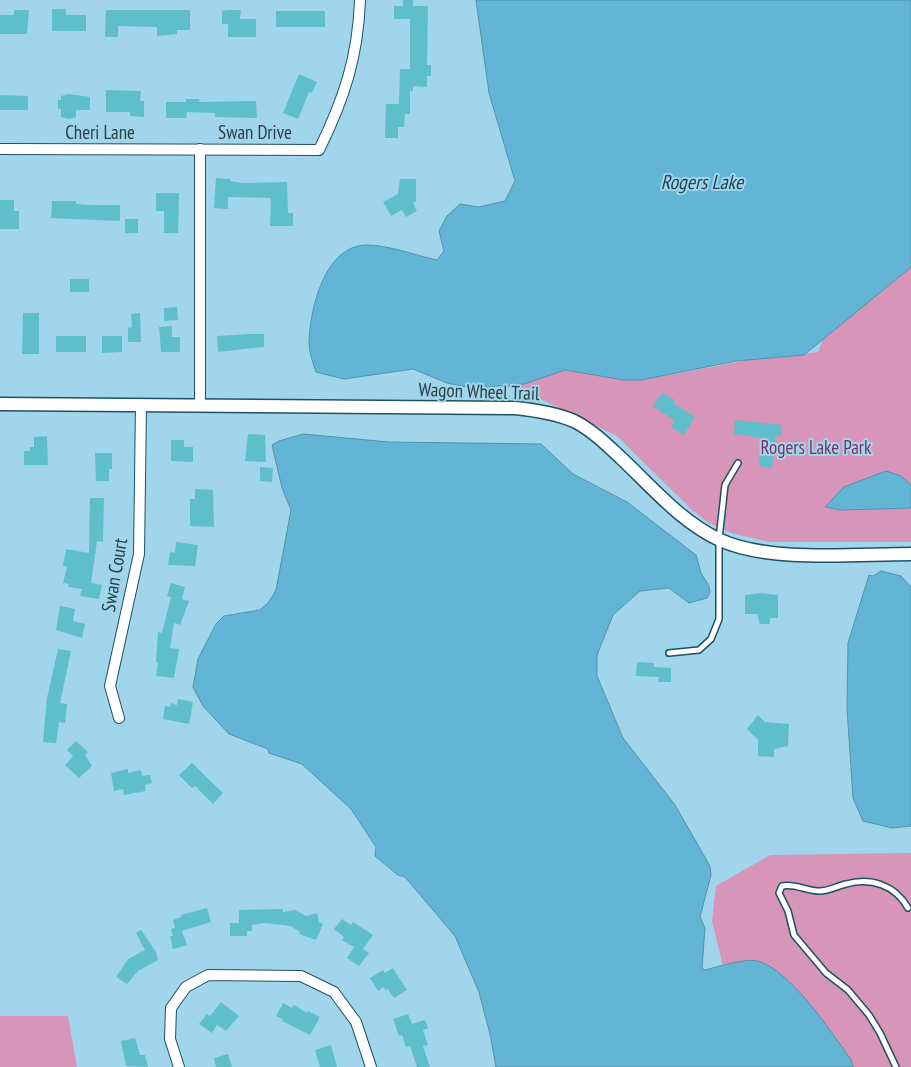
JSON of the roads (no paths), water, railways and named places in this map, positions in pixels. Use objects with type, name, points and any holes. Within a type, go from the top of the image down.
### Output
[{"type":"street","name":"Swan Drive","points":[[200,406],[200,149],[319,150],[338,112],[351,72],[359,29],[360,0]]},
{"type":"street","name":"Cheri Lane","points":[[0,149],[200,149]]},
{"type":"street","name":"Wagon Wheel Trail","points":[[0,404],[515,408],[548,412],[574,422],[598,436],[680,514],[719,540],[750,550],[783,554],[911,554]]},
{"type":"street","name":"Swan Court","points":[[119,718],[110,686],[138,554],[141,405]]},
{"type":"street","points":[[178,1067],[170,1039],[171,1008],[186,987],[208,975],[276,975],[301,976],[334,992],[356,1022],[370,1067]]},
{"type":"lane","points":[[669,653],[699,650],[711,640],[719,619],[719,540],[725,485],[738,463]]},
{"type":"lane","points":[[896,1067],[869,1015],[848,990],[826,973],[794,935],[788,912],[779,893],[782,886],[791,884],[820,891],[852,882],[864,881],[893,889],[902,896],[908,908]]},
{"type":"water","name":"Rogers Lake","points":[[476,0],[911,0],[911,267],[804,355],[736,361],[641,380],[624,380],[565,370],[524,384],[471,388],[447,383],[413,369],[344,379],[316,372],[309,346],[312,313],[322,282],[340,256],[352,248],[375,245],[437,260],[444,251],[439,231],[447,216],[460,204],[479,207],[505,201],[515,181],[489,93]]},
{"type":"water","points":[[303,434],[389,442],[541,444],[573,474],[627,502],[696,555],[701,573],[709,586],[710,592],[707,598],[689,603],[669,588],[640,591],[613,615],[597,655],[597,676],[623,738],[675,805],[710,866],[711,875],[700,917],[705,928],[702,968],[705,970],[752,960],[769,966],[783,976],[809,1003],[851,1060],[853,1067],[496,1067],[479,992],[455,936],[405,877],[398,875],[375,856],[376,847],[351,809],[302,764],[269,753],[268,749],[229,734],[203,706],[193,687],[198,659],[216,624],[224,616],[260,610],[269,602],[276,590],[291,510],[282,488],[272,445]]},
{"type":"water","points":[[886,471],[901,476],[911,485],[911,508],[840,510],[825,507],[844,487]]},
{"type":"water","points":[[881,571],[901,576],[911,587],[911,826],[892,828],[863,821],[853,798],[847,708],[848,643],[869,575],[873,576]]},
{"type":"park label","name":"Rogers Lake Park","points":[[816,447]]}]
